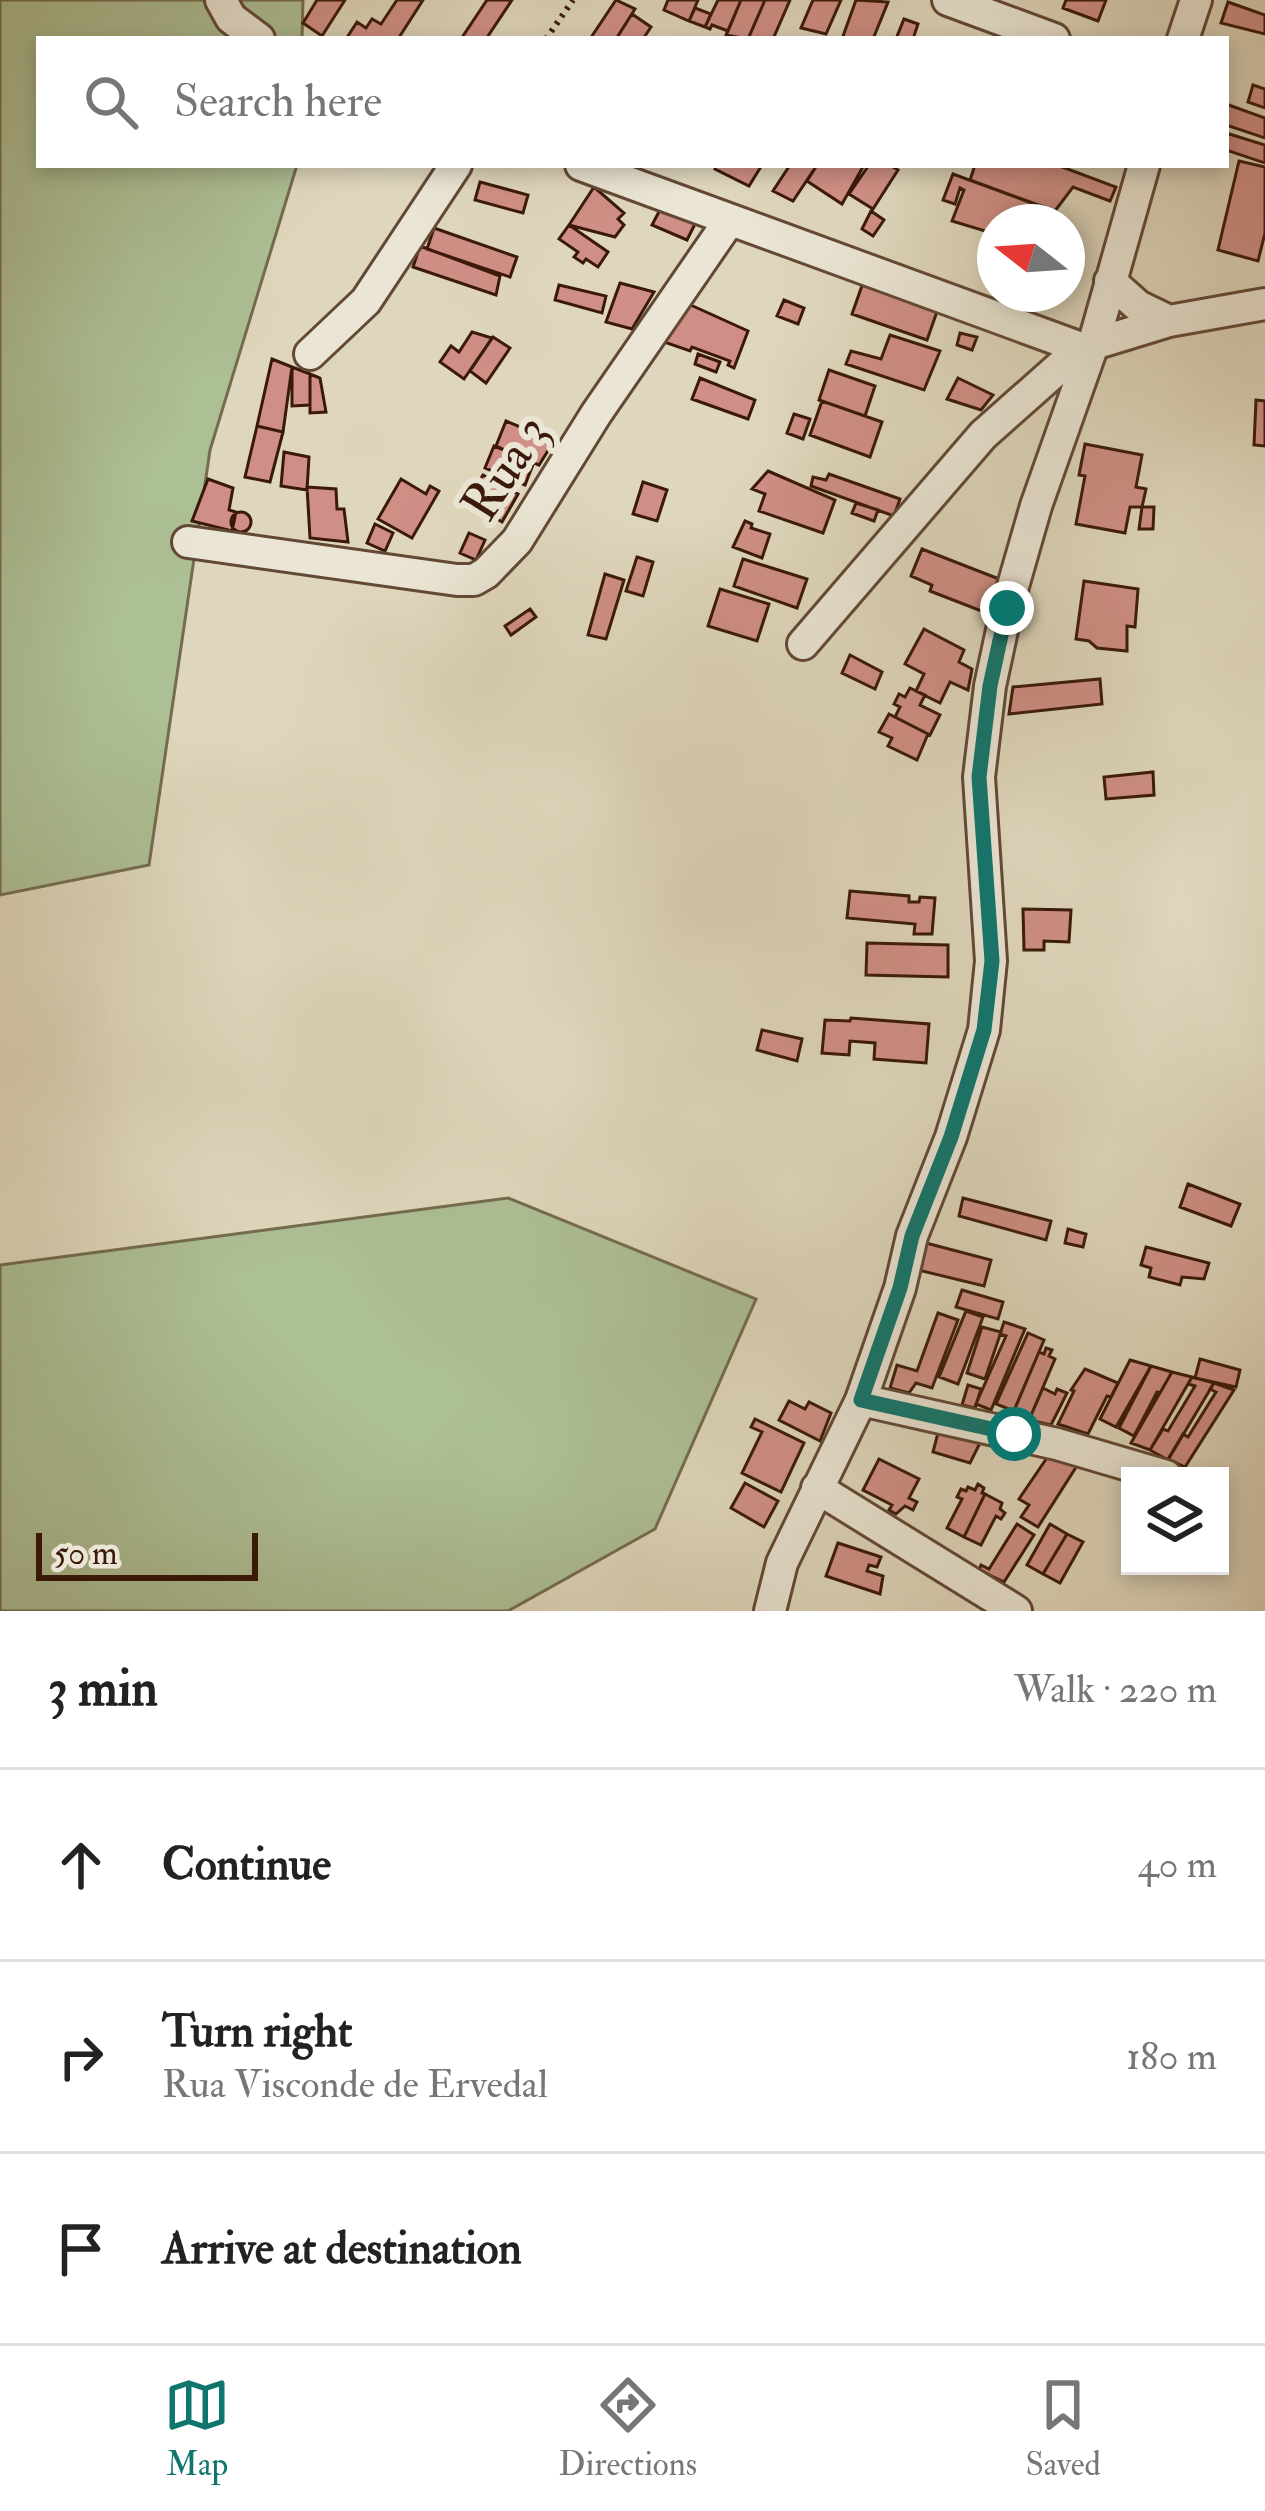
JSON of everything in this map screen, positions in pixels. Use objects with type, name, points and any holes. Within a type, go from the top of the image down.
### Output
[{"type":"street","points":[[221,0],[231,18],[255,36]]},
{"type":"street","points":[[948,0],[1046,36]]},
{"type":"street","points":[[1184,36],[1196,0]]},
{"type":"street","points":[[310,354],[366,301],[454,168]]},
{"type":"street","points":[[589,168],[1088,345]]},
{"type":"street","points":[[770,1611],[782,1563],[861,1400],[984,1030],[992,961],[979,777],[990,686],[1036,506],[1143,168]]},
{"type":"street","name":"Rua 3","points":[[188,542],[457,580],[474,580],[486,573],[517,541],[616,384],[729,220]]},
{"type":"street","points":[[1110,281],[1138,307],[1169,321]]},
{"type":"street","points":[[803,644],[982,435],[1088,345],[1169,321],[1265,304]]},
{"type":"street","points":[[861,1400],[1057,1444],[1135,1467]]},
{"type":"street","points":[[818,1488],[1016,1611]]},
{"type":"path","points":[[548,36],[573,0]]},
{"type":"green space","points":[[0,0],[303,0],[302,36],[36,36],[36,168],[296,168],[210,450],[149,865],[0,895]]},
{"type":"green space","points":[[508,1198],[756,1299],[655,1529],[508,1611],[0,1611],[0,1265]]},
{"type":"building","points":[[317,0],[345,0],[322,36],[303,23]]},
{"type":"building","points":[[397,0],[423,0],[400,36],[348,36],[357,22],[366,28],[372,19],[381,24]]},
{"type":"building","points":[[487,0],[512,0],[488,36],[463,36]]},
{"type":"building","points":[[616,0],[635,9],[618,36],[592,36]]},
{"type":"building","points":[[668,0],[698,0],[689,21],[664,10]]},
{"type":"building","points":[[718,0],[741,0],[728,31],[705,27]]},
{"type":"building","points":[[741,0],[765,0],[749,36],[726,35]]},
{"type":"building","points":[[765,0],[790,0],[774,36],[749,36]]},
{"type":"building","points":[[813,0],[841,0],[826,34],[801,28]]},
{"type":"building","points":[[856,0],[888,2],[874,36],[843,36]]},
{"type":"building","points":[[1066,0],[1106,0],[1098,21],[1063,8]]},
{"type":"building","points":[[1228,2],[1265,15],[1265,34],[1221,23]]},
{"type":"building","points":[[695,8],[711,14],[705,27],[689,21]]},
{"type":"building","points":[[632,14],[651,27],[645,36],[618,36]]},
{"type":"building","points":[[904,19],[918,24],[914,36],[897,36]]},
{"type":"building","points":[[1253,85],[1265,89],[1265,108],[1248,102]]},
{"type":"building","points":[[1229,105],[1265,118],[1265,138],[1229,126]]},
{"type":"building","points":[[1229,134],[1265,145],[1265,163],[1229,151]]},
{"type":"building","points":[[1239,161],[1265,167],[1265,233],[1258,261],[1218,250]]},
{"type":"building","points":[[716,168],[760,168],[749,186]]},
{"type":"building","points":[[788,168],[815,168],[793,201],[773,191]]},
{"type":"building","points":[[815,168],[862,168],[842,204],[807,181]]},
{"type":"building","points":[[867,168],[898,170],[873,209],[849,194]]},
{"type":"building","points":[[974,168],[1065,168],[1116,187],[1110,201],[1073,187],[1060,204],[1036,204],[970,180]]},
{"type":"building","points":[[953,174],[1034,204],[977,204],[977,229],[952,221],[964,190],[960,188],[955,204],[943,200]]},
{"type":"building","points":[[480,182],[528,195],[523,213],[475,200]]},
{"type":"building","points":[[594,187],[624,213],[618,219],[624,225],[615,237],[569,225]]},
{"type":"building","points":[[662,206],[697,220],[687,240],[652,225]]},
{"type":"building","points":[[871,211],[884,220],[873,236],[862,229]]},
{"type":"building","points":[[569,225],[608,252],[598,267],[574,257],[578,252],[559,239]]},
{"type":"building","points":[[434,228],[517,257],[510,277],[427,249]]},
{"type":"building","points":[[420,246],[500,276],[496,295],[413,267]]},
{"type":"building","points":[[864,280],[939,306],[927,340],[852,314]]},
{"type":"building","points":[[620,283],[654,292],[632,329],[606,322]]},
{"type":"building","points":[[559,285],[606,296],[602,313],[555,300]]},
{"type":"building","points":[[784,300],[804,308],[798,324],[777,316]]},
{"type":"building","points":[[684,302],[748,331],[734,368],[728,365],[730,361],[664,342]]},
{"type":"building","points":[[472,332],[492,338],[464,379],[440,362],[451,346],[459,352]]},
{"type":"building","points":[[960,333],[977,337],[972,350],[957,345]]},
{"type":"building","points":[[890,335],[940,351],[924,390],[846,364],[851,351],[881,359]]},
{"type":"building","points":[[493,337],[510,348],[486,383],[470,371]]},
{"type":"building","points":[[698,354],[720,362],[716,372],[695,364]]},
{"type":"building","points":[[272,359],[292,367],[283,432],[257,426]]},
{"type":"building","points":[[292,367],[310,374],[310,405],[292,406]]},
{"type":"building","points":[[829,370],[875,386],[865,416],[819,400]]},
{"type":"building","points":[[310,374],[320,378],[326,412],[310,413]]},
{"type":"building","points":[[700,378],[755,400],[748,419],[692,399]]},
{"type":"building","points":[[958,378],[993,395],[981,410],[947,399]]},
{"type":"building","points":[[1256,400],[1265,401],[1265,446],[1254,445]]},
{"type":"building","points":[[822,401],[882,422],[870,457],[810,435]]},
{"type":"building","points":[[794,414],[810,419],[803,439],[787,433]]},
{"type":"building","points":[[506,421],[554,441],[539,465],[496,446]]},
{"type":"building","points":[[257,426],[283,432],[270,482],[245,477]]},
{"type":"building","points":[[1085,444],[1142,455],[1136,487],[1146,489],[1142,507],[1130,507],[1125,533],[1076,524]]},
{"type":"building","points":[[494,446],[534,462],[525,485],[485,468]]},
{"type":"building","points":[[284,452],[309,457],[307,490],[281,486]]},
{"type":"building","points":[[768,471],[835,500],[823,533],[759,511],[765,494],[752,489]]},
{"type":"building","points":[[829,474],[900,499],[894,516],[811,486],[813,477],[826,480]]},
{"type":"building","points":[[483,475],[518,494],[502,522],[467,501]]},
{"type":"building","points":[[208,479],[233,488],[232,531],[192,521]]},
{"type":"building","points":[[401,479],[426,494],[430,486],[439,491],[412,538],[378,519]]},
{"type":"building","points":[[643,482],[667,490],[657,521],[633,514]]},
{"type":"building","points":[[307,487],[336,489],[348,542],[310,538]]},
{"type":"building","points":[[856,503],[878,510],[874,521],[852,513]]},
{"type":"building","points":[[1142,507],[1154,507],[1153,529],[1139,529]]},
{"type":"building","points":[[241,512],[251,522],[241,532],[231,522]]},
{"type":"building","points":[[745,521],[770,534],[762,558],[733,547]]},
{"type":"building","points":[[375,524],[393,533],[385,551],[367,543]]},
{"type":"building","points":[[469,533],[485,540],[476,560],[460,553]]},
{"type":"building","points":[[922,549],[999,579],[989,614],[930,591],[932,585],[911,576]]},
{"type":"building","points":[[637,557],[653,562],[643,596],[626,591]]},
{"type":"building","points":[[743,559],[807,579],[797,608],[734,586]]},
{"type":"building","points":[[605,574],[624,580],[606,639],[588,635]]},
{"type":"building","points":[[1084,581],[1138,589],[1135,627],[1127,626],[1127,651],[1097,648],[1076,639]]},
{"type":"building","points":[[720,589],[769,604],[757,641],[708,626]]},
{"type":"building","points":[[530,609],[536,617],[511,635],[505,626]]},
{"type":"building","points":[[924,629],[964,650],[959,662],[972,669],[968,690],[950,682],[940,703],[916,691],[924,674],[905,664]]},
{"type":"building","points":[[850,655],[882,672],[875,689],[842,673]]},
{"type":"building","points":[[1100,679],[1102,704],[1009,714],[1013,687]]},
{"type":"building","points":[[910,688],[925,695],[920,705],[940,715],[930,735],[895,717],[899,694],[905,697]]},
{"type":"building","points":[[889,714],[928,734],[917,760],[888,746],[892,738],[879,732]]},
{"type":"building","points":[[1153,772],[1154,795],[1106,799],[1104,777]]},
{"type":"building","points":[[850,891],[909,896],[909,902],[935,898],[932,934],[914,934],[915,924],[847,918]]},
{"type":"building","points":[[1023,909],[1071,910],[1069,942],[1044,941],[1044,950],[1024,950]]},
{"type":"building","points":[[867,943],[948,945],[948,977],[866,975]]},
{"type":"building","points":[[825,1020],[929,1024],[926,1063],[874,1059],[875,1043],[850,1041],[849,1055],[822,1053]]},
{"type":"building","points":[[762,1030],[802,1039],[797,1061],[757,1050]]},
{"type":"building","points":[[1188,1184],[1240,1204],[1231,1226],[1180,1207]]},
{"type":"building","points":[[963,1198],[1051,1221],[1046,1240],[959,1216]]},
{"type":"building","points":[[1068,1229],[1086,1234],[1083,1247],[1065,1243]]},
{"type":"building","points":[[926,1243],[991,1260],[984,1286],[918,1270]]},
{"type":"building","points":[[1146,1247],[1209,1263],[1204,1279],[1182,1277],[1180,1285],[1149,1277],[1151,1268],[1141,1265]]},
{"type":"building","points":[[962,1290],[1003,1302],[998,1319],[956,1307]]},
{"type":"building","points":[[966,1311],[983,1317],[958,1384],[939,1377]]},
{"type":"building","points":[[938,1313],[958,1320],[932,1388],[916,1383],[909,1393],[890,1388],[897,1365],[917,1371]]},
{"type":"building","points":[[1004,1322],[1025,1329],[991,1410],[976,1404],[1006,1336],[1000,1334]]},
{"type":"building","points":[[982,1327],[1001,1332],[985,1379],[967,1373]]},
{"type":"building","points":[[1028,1333],[1044,1340],[1014,1411],[996,1404]]},
{"type":"building","points":[[1046,1348],[1055,1359],[1029,1420],[1012,1415],[1039,1352],[1044,1354]]},
{"type":"building","points":[[1200,1359],[1240,1370],[1236,1387],[1195,1378]]},
{"type":"building","points":[[1130,1360],[1151,1366],[1116,1427],[1100,1419]]},
{"type":"building","points":[[1151,1366],[1172,1372],[1134,1436],[1119,1428]]},
{"type":"building","points":[[1085,1369],[1118,1383],[1088,1434],[1058,1424]]},
{"type":"building","points":[[1172,1372],[1192,1377],[1150,1450],[1131,1443]]},
{"type":"building","points":[[1192,1377],[1214,1383],[1168,1460],[1150,1450],[1163,1429],[1168,1431],[1195,1386],[1188,1384]]},
{"type":"building","points":[[1214,1383],[1234,1390],[1185,1467],[1168,1459],[1216,1392],[1210,1389]]},
{"type":"building","points":[[968,1385],[981,1389],[975,1408],[962,1405]]},
{"type":"building","points":[[1043,1388],[1067,1393],[1051,1425],[1029,1420]]},
{"type":"building","points":[[789,1401],[805,1409],[809,1402],[831,1413],[820,1441],[779,1420]]},
{"type":"building","points":[[755,1419],[804,1443],[781,1492],[742,1473],[762,1432],[751,1427]]},
{"type":"building","points":[[940,1425],[984,1435],[970,1463],[933,1452]]},
{"type":"building","points":[[1055,1446],[1080,1461],[1038,1527],[1021,1517],[1029,1505],[1019,1499]]},
{"type":"building","points":[[879,1459],[919,1479],[909,1498],[917,1502],[913,1510],[905,1506],[896,1514],[889,1510],[892,1505],[863,1490]]},
{"type":"building","points":[[745,1483],[778,1501],[764,1527],[731,1508]]},
{"type":"building","points":[[978,1484],[985,1494],[964,1537],[947,1528],[962,1499],[957,1497],[961,1489],[975,1490]]},
{"type":"building","points":[[985,1494],[1002,1503],[1000,1509],[1005,1513],[1001,1519],[996,1516],[981,1545],[964,1537]]},
{"type":"building","points":[[1017,1524],[1034,1535],[1004,1582],[979,1570],[981,1565],[989,1569]]},
{"type":"building","points":[[1050,1524],[1067,1534],[1043,1574],[1027,1565]]},
{"type":"building","points":[[1067,1534],[1083,1542],[1060,1583],[1043,1574]]},
{"type":"building","points":[[838,1543],[881,1557],[877,1567],[869,1565],[867,1571],[883,1576],[880,1594],[826,1576]]},
{"type":"route","points":[[1007,608],[990,686],[979,777],[992,961],[984,1030],[861,1400],[1014,1434]]}]
